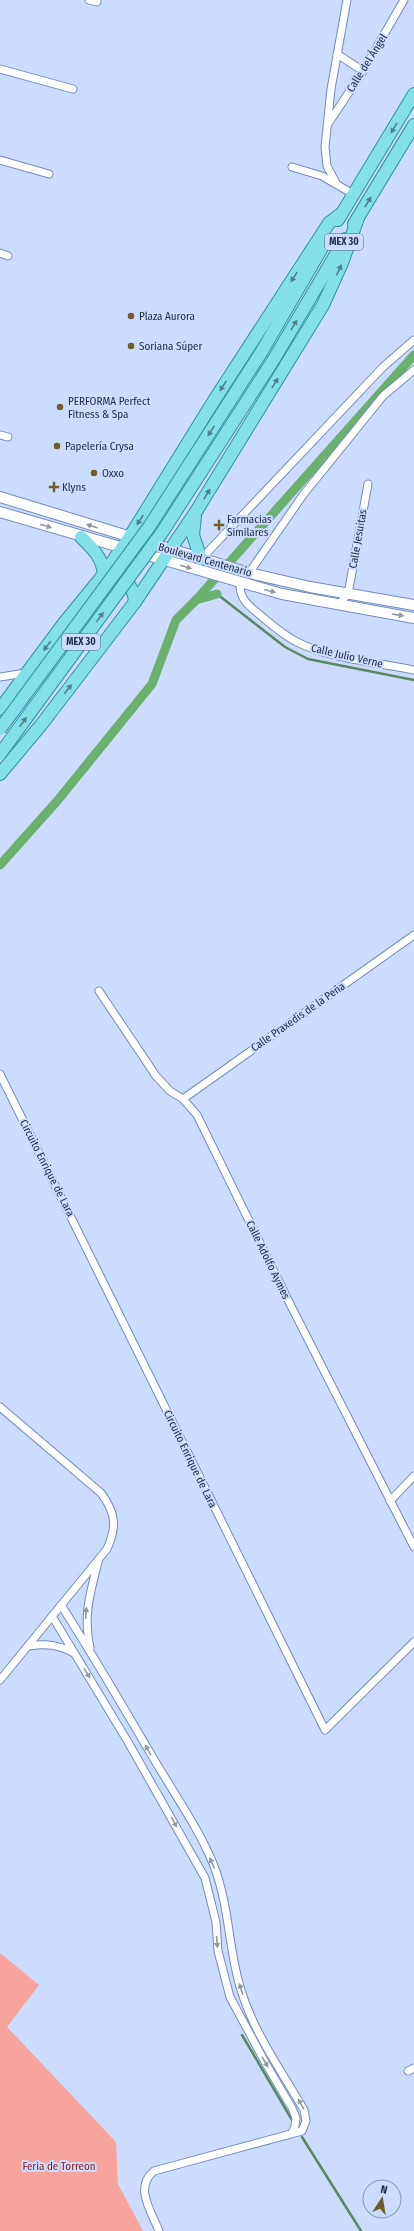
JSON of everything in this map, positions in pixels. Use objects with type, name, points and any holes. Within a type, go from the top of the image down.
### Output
[{"type":"main road","name":"MEX 30","points":[[0,729],[150,527],[262,351],[353,194],[414,94]]},
{"type":"main road","name":"MEX 30","points":[[0,754],[163,531],[274,359],[414,125]]},
{"type":"main road","points":[[0,709],[102,576],[129,538],[153,502],[215,399],[329,223],[342,213]]},
{"type":"main road","points":[[0,774],[135,602],[197,510],[323,305],[342,263],[358,218]]},
{"type":"main road","name":"Boulevard Centenario","points":[[0,497],[170,550],[203,564],[236,582],[338,605],[414,618]]},
{"type":"main road","points":[[153,502],[156,510],[163,517],[172,521],[181,522],[190,520]]},
{"type":"main road","points":[[197,510],[193,535],[203,564]]},
{"type":"main road","name":"Boulevard Centenario","points":[[0,512],[163,561],[203,564],[239,570],[348,594],[414,605]]},
{"type":"main road","points":[[81,537],[97,552],[102,560],[102,576]]},
{"type":"main road","points":[[102,576],[125,580],[133,590],[135,602]]},
{"type":"street","points":[[89,0],[97,2]]},
{"type":"street","name":"Calle del Ángel","points":[[336,183],[326,166],[325,147],[337,54],[347,0]]},
{"type":"street","name":"Calle del Ángel","points":[[327,125],[363,71],[404,0]]},
{"type":"street","points":[[337,54],[363,71]]},
{"type":"street","points":[[0,69],[73,89]]},
{"type":"street","points":[[0,160],[49,174]]},
{"type":"street","points":[[292,167],[315,173],[336,183],[353,194]]},
{"type":"street","points":[[0,253],[8,256]]},
{"type":"street","points":[[203,564],[383,367],[414,340]]},
{"type":"street","points":[[250,573],[303,495],[384,396],[414,370]]},
{"type":"street","points":[[0,435],[8,437]]},
{"type":"street","name":"Calle Jesuitas","points":[[348,594],[368,484]]},
{"type":"street","name":"Calle Julio Verne","points":[[236,582],[240,594],[246,604],[283,634],[304,646],[334,654],[414,670]]},
{"type":"street","points":[[338,605],[348,594],[356,608]]},
{"type":"street","points":[[0,684],[3,677],[27,673]]},
{"type":"street","name":"Calle Praxedis de la Peña","points":[[183,1099],[414,935]]},
{"type":"street","name":"Calle Adolfo Aymes","points":[[99,991],[156,1076],[170,1091],[183,1099],[197,1115],[290,1304],[414,1547]]},
{"type":"street","name":"Circuito Enrique de Lara","points":[[0,1074],[324,1730],[414,1642]]},
{"type":"street","points":[[0,1407],[101,1493],[110,1505],[114,1520],[113,1535],[107,1549],[0,1680]]},
{"type":"street","points":[[390,1501],[414,1476]]},
{"type":"street","points":[[91,1652],[86,1630],[86,1613],[99,1560]]},
{"type":"street","points":[[61,1606],[91,1652],[180,1804],[213,1864],[220,1883],[230,1928],[236,1974],[247,2009],[258,2031],[304,2110],[306,2121],[305,2127],[302,2130],[154,2171],[145,2182],[144,2190],[159,2231]]},
{"type":"street","points":[[52,1616],[167,1809],[205,1878],[215,1915],[218,1951],[230,1997],[251,2038],[292,2108],[296,2118],[292,2133]]},
{"type":"street","points":[[29,1646],[38,1644],[57,1645],[75,1653]]},
{"type":"street","points":[[167,1809],[180,1804]]},
{"type":"green space","name":"Feria de Torreon","points":[[0,1953],[39,1985],[7,2027],[116,2142],[118,2184],[143,2231],[0,2231]]},
{"type":"waterway","points":[[196,600],[414,355]]},
{"type":"waterway","points":[[217,594],[285,647],[308,659],[414,680]]},
{"type":"waterway","points":[[0,865],[58,800],[152,684],[176,620],[196,600],[217,594]]},
{"type":"waterway","points":[[242,2035],[292,2120]]},
{"type":"waterway","points":[[302,2137],[361,2231]]},
{"type":"place","name":"Plaza Aurora","points":[[131,316]]},
{"type":"place","name":"Soriana Súper","points":[[131,346]]},
{"type":"place","name":"PERFORMA Perfect Fitness & Spa","points":[[60,407]]},
{"type":"place","name":"Papelería Crysa","points":[[57,446]]},
{"type":"place","name":"Oxxo","points":[[94,473]]},
{"type":"place","name":"Klyns","points":[[54,487]]},
{"type":"place","name":"Farmacias Similares","points":[[219,525]]}]
